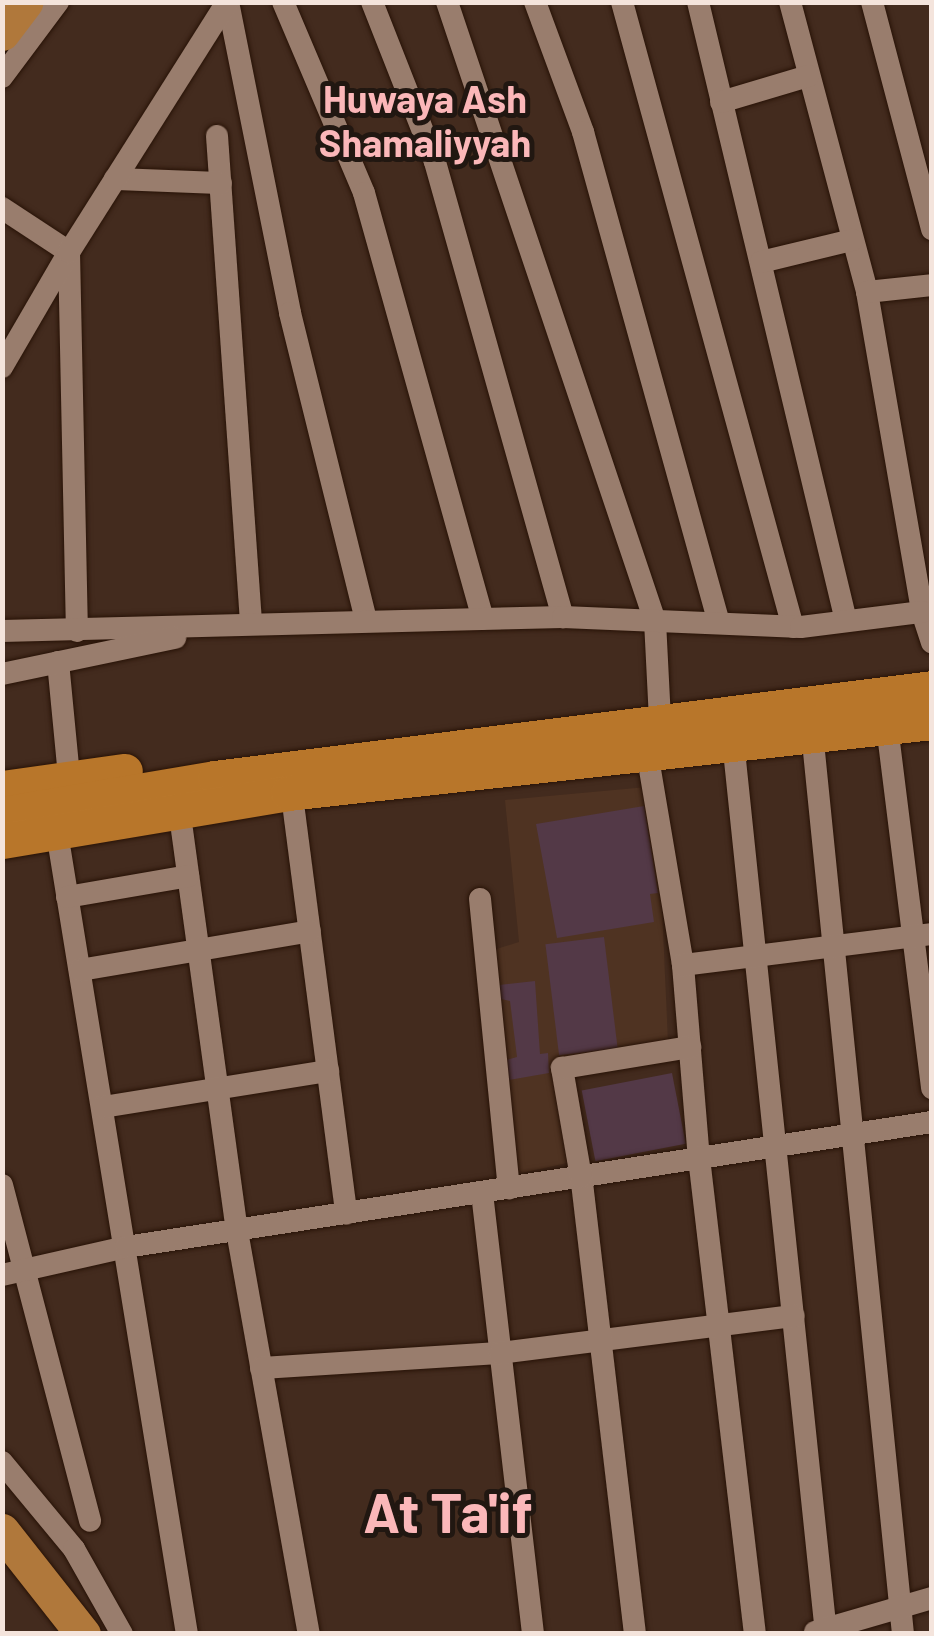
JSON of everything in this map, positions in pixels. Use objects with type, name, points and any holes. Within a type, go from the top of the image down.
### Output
[{"type":"highway","points":[[2,840],[496,771],[654,737],[932,688]]},
{"type":"highway","points":[[2,814],[232,776],[654,737],[733,742],[932,722]]},
{"type":"highway","points":[[2,788],[192,763],[232,776]]},
{"type":"highway","points":[[2,861],[182,830],[291,802]]},
{"type":"main road","points":[[2,33],[25,2]]},
{"type":"main road","points":[[2,1531],[83,1634]]},
{"type":"street","points":[[2,76],[58,2]]},
{"type":"street","points":[[2,367],[69,252],[227,2]]},
{"type":"street","points":[[227,2],[290,313],[366,622]]},
{"type":"street","points":[[283,2],[364,192],[483,618]]},
{"type":"street","points":[[372,2],[435,162],[563,616]]},
{"type":"street","points":[[448,2],[655,621],[654,737],[683,965],[700,1158],[755,1634]]},
{"type":"street","points":[[536,2],[583,132],[719,624]]},
{"type":"street","points":[[622,2],[793,627]]},
{"type":"street","points":[[698,2],[846,622]]},
{"type":"street","points":[[790,2],[866,292],[922,612],[932,642]]},
{"type":"street","points":[[872,2],[932,229]]},
{"type":"street","points":[[722,102],[808,76]]},
{"type":"street","points":[[217,136],[244,624]]},
{"type":"street","points":[[115,179],[220,183]]},
{"type":"street","points":[[2,208],[69,252]]},
{"type":"street","points":[[761,262],[852,240]]},
{"type":"street","points":[[69,252],[77,630]]},
{"type":"street","points":[[866,292],[932,286]]},
{"type":"street","points":[[2,631],[563,616],[793,627],[922,612]]},
{"type":"street","points":[[2,674],[244,624]]},
{"type":"street","points":[[58,662],[69,777]]},
{"type":"street","points":[[887,726],[923,935],[932,1088]]},
{"type":"street","points":[[812,732],[904,1634]]},
{"type":"street","points":[[733,742],[794,1316],[820,1632],[932,1598]]},
{"type":"street","points":[[291,802],[346,1214]]},
{"type":"street","points":[[182,830],[237,1232],[309,1634]]},
{"type":"street","points":[[60,851],[187,1634]]},
{"type":"street","points":[[68,897],[188,876]]},
{"type":"street","points":[[480,899],[510,1189]]},
{"type":"street","points":[[80,970],[310,931]]},
{"type":"street","points":[[683,965],[923,935]]},
{"type":"street","points":[[635,1634],[580,1178],[562,1068],[690,1047]]},
{"type":"street","points":[[103,1107],[328,1071]]},
{"type":"street","points":[[13,1273],[126,1247],[932,1122]]},
{"type":"street","points":[[2,1184],[13,1273],[90,1521]]},
{"type":"street","points":[[482,1193],[532,1634]]},
{"type":"street","points":[[262,1368],[500,1353],[794,1316]]},
{"type":"street","points":[[2,1462],[74,1548],[122,1634]]},
{"type":"shaded area","points":[[647,787],[662,907],[668,1042],[556,1063],[567,1163],[517,1174],[490,951],[519,942],[505,800]]},
{"type":"building","points":[[644,806],[658,893],[650,894],[654,922],[557,938],[536,824]]},
{"type":"building","points":[[604,937],[618,1048],[559,1055],[545,944]]},
{"type":"building","points":[[535,981],[540,1054],[548,1053],[549,1073],[509,1080],[506,1060],[517,1057],[510,1001],[501,999],[499,985]]},
{"type":"building","points":[[672,1073],[686,1144],[595,1161],[582,1091]]},
{"type":"district","name":"Huwaya Ash Shamaliyyah","points":[[425,120]]},
{"type":"district","name":"At Ta'if","points":[[448,1512]]}]
